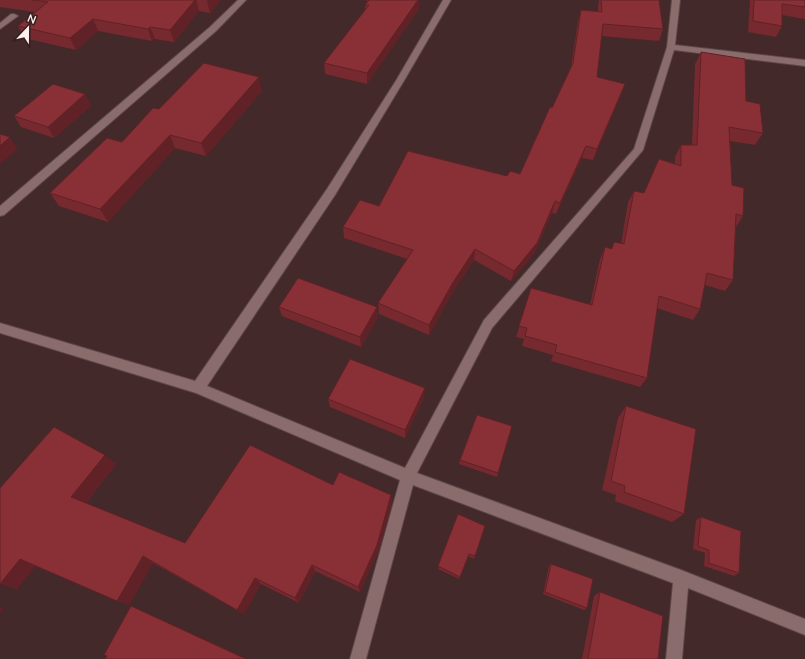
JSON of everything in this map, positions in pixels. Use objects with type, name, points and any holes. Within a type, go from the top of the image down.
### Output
[{"type":"street","points":[[0,212],[213,29],[242,0]]},
{"type":"street","points":[[198,388],[331,192],[401,79],[447,0]]},
{"type":"street","points":[[358,659],[408,476],[488,324],[638,150],[670,47],[676,0]]},
{"type":"street","points":[[0,27],[14,16]]},
{"type":"street","points":[[670,47],[805,63]]},
{"type":"street","points":[[0,328],[198,388],[408,476],[681,578],[805,627]]},
{"type":"street","points":[[674,659],[681,578]]},
{"type":"building","points":[[31,0],[195,0],[170,30],[150,27],[148,29],[93,19],[70,38],[18,26],[48,2]]},
{"type":"building","points":[[369,0],[418,0],[367,73],[324,63],[369,5],[365,5]]},
{"type":"building","points":[[601,0],[659,0],[663,29],[603,24],[597,77],[625,84],[597,149],[586,146],[560,203],[555,201],[537,243],[514,271],[475,249],[452,284],[429,325],[378,303],[413,250],[343,227],[360,200],[379,206],[408,151],[507,176],[510,171],[520,174],[550,107],[552,108],[573,63],[581,10],[602,12]]},
{"type":"building","points":[[754,0],[805,0],[805,7],[782,4],[782,26],[753,21]]},
{"type":"building","points":[[701,52],[745,59],[746,101],[760,104],[763,133],[729,127],[732,185],[744,188],[743,216],[736,214],[733,280],[707,273],[700,309],[659,296],[647,378],[555,352],[557,345],[525,336],[527,328],[519,326],[531,288],[592,305],[605,247],[612,249],[614,242],[624,244],[634,191],[644,193],[659,159],[681,166],[681,145],[697,145]]},
{"type":"building","points":[[204,63],[259,77],[201,143],[170,135],[100,209],[50,193],[107,138],[122,142],[153,108],[159,109]]},
{"type":"building","points":[[53,84],[85,94],[48,127],[14,116]]},
{"type":"building","points":[[0,134],[10,137],[0,146]]},
{"type":"building","points":[[298,278],[377,307],[360,337],[279,307]]},
{"type":"building","points":[[350,359],[425,388],[405,430],[328,399]]},
{"type":"building","points":[[626,406],[696,429],[684,514],[624,492],[625,486],[611,481]]},
{"type":"building","points":[[477,415],[512,426],[498,473],[460,460]]},
{"type":"building","points":[[54,427],[105,455],[71,497],[185,543],[250,445],[333,485],[339,472],[391,495],[377,545],[358,587],[312,565],[295,598],[255,578],[237,610],[143,556],[117,601],[20,559],[0,584],[0,488]]},
{"type":"building","points":[[458,514],[485,526],[475,556],[469,554],[460,577],[438,566]]},
{"type":"building","points":[[701,517],[741,531],[739,573],[709,563],[709,550],[698,546]]},
{"type":"building","points":[[551,564],[593,579],[587,608],[545,592]]},
{"type":"building","points":[[600,592],[663,616],[658,659],[588,659]]},
{"type":"building","points":[[131,606],[246,659],[105,659],[107,656],[104,655]]}]
